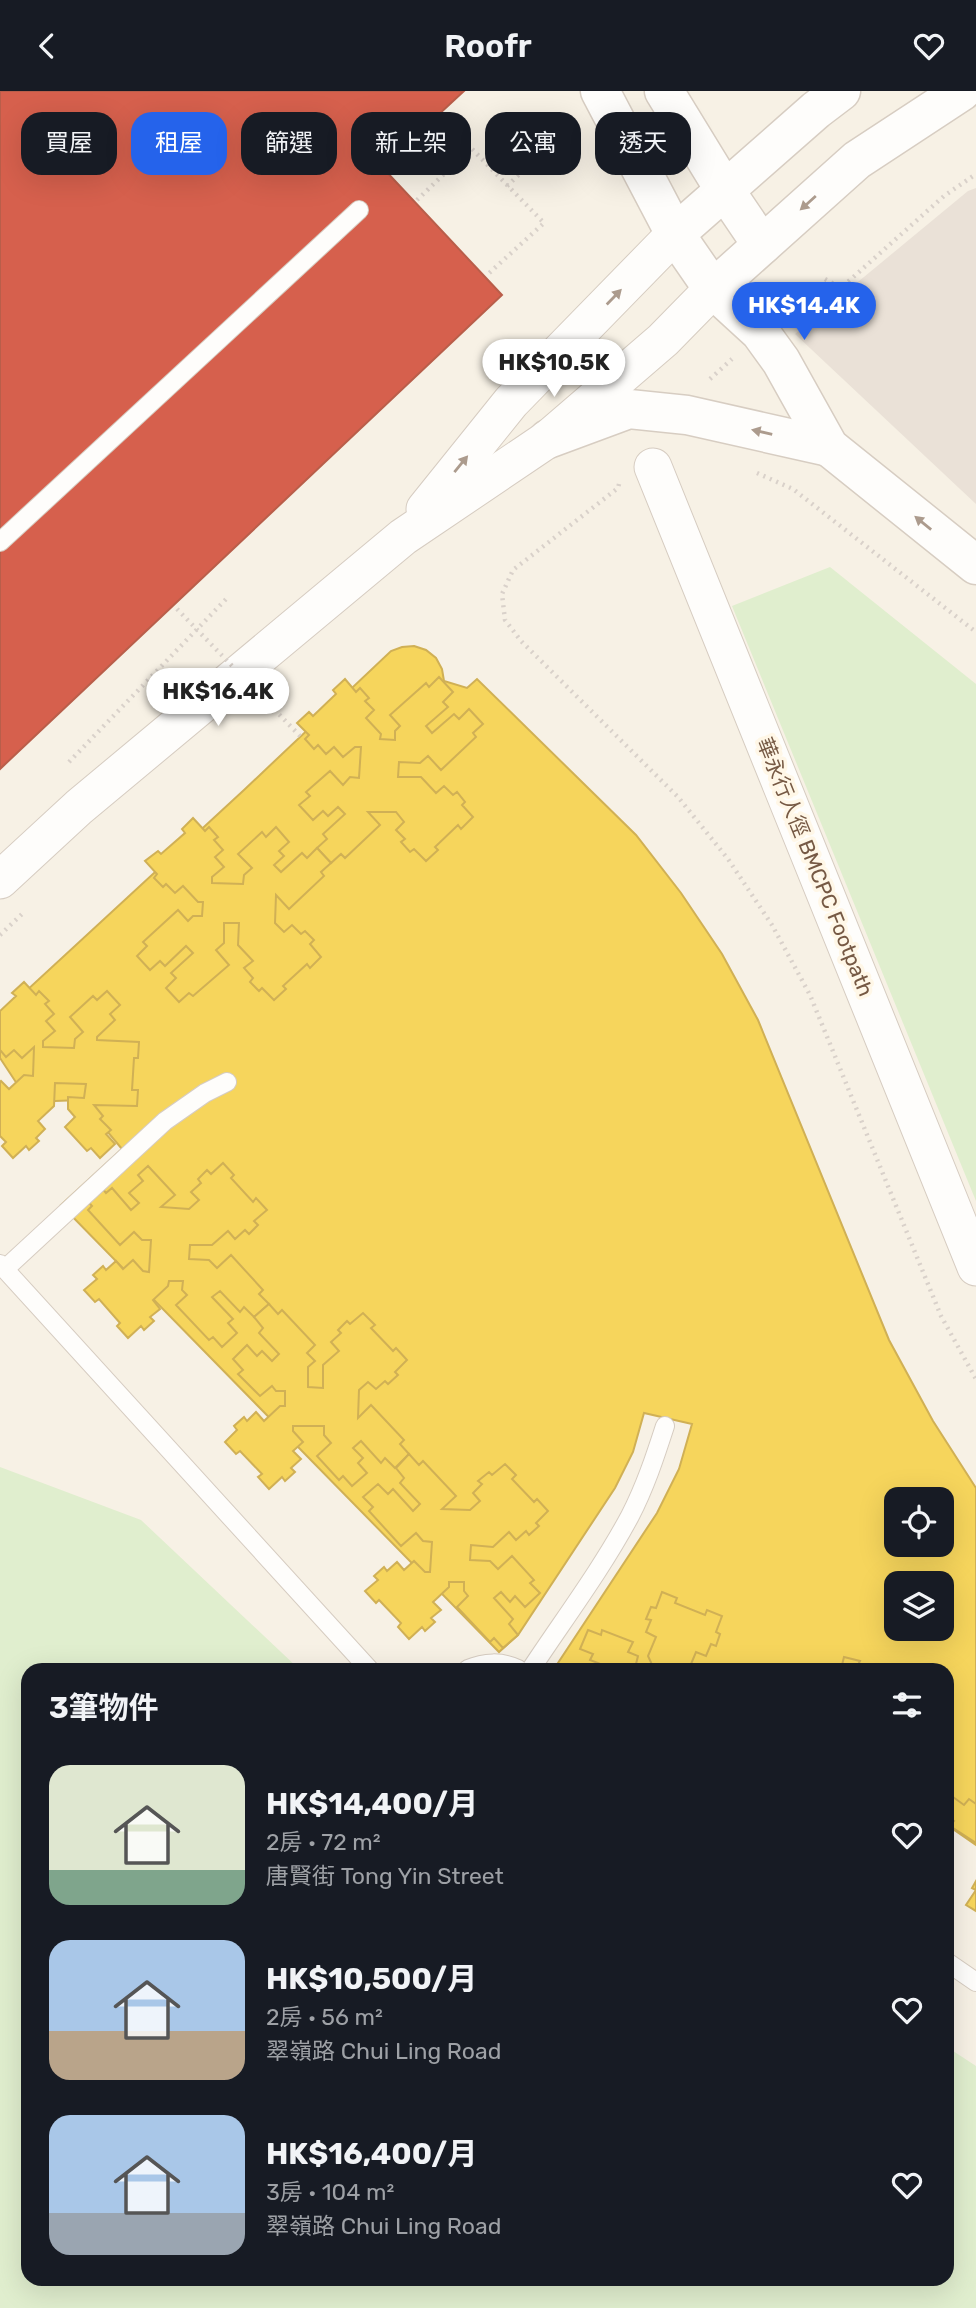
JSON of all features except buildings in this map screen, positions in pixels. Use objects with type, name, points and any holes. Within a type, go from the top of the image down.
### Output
[{"type":"street","points":[[600,91],[675,234],[713,289],[760,331],[781,361],[829,447],[976,565]]},
{"type":"street","points":[[664,91],[724,190],[762,245]]},
{"type":"street","points":[[403,537],[511,402],[675,234],[841,91]]},
{"type":"street","points":[[0,880],[79,807],[403,537],[548,439],[663,340],[713,289],[857,160],[962,91]]},
{"type":"street","points":[[548,439],[629,409],[687,415],[829,447]]},
{"type":"street","name":"華永行人徑 BMCPC Footpath","points":[[637,473],[976,1267]]},
{"type":"lane","points":[[0,542],[359,210]]},
{"type":"lane","points":[[227,1082],[205,1093],[165,1121],[2,1266],[364,1663]]},
{"type":"lane","points":[[535,1663],[607,1556],[630,1515],[650,1472],[665,1426]]},
{"type":"lane","points":[[954,1967],[976,1982]]},
{"type":"path","points":[[471,148],[544,223],[487,275]]},
{"type":"path","points":[[825,279],[841,288],[944,197],[976,174]]},
{"type":"path","points":[[417,200],[443,175]]},
{"type":"path","points":[[507,186],[519,175]]},
{"type":"path","points":[[687,415],[707,382],[760,331]]},
{"type":"path","points":[[745,469],[793,489],[976,632]]},
{"type":"path","points":[[637,473],[513,570],[502,594],[505,620],[521,641],[678,797],[728,859],[772,925],[810,995],[941,1315],[976,1379]]},
{"type":"path","points":[[68,764],[229,596]]},
{"type":"path","points":[[177,609],[301,737]]},
{"type":"shaded area","points":[[976,188],[976,504],[795,334],[968,191]]},
{"type":"green space","points":[[830,567],[976,684],[976,1201],[732,606]]},
{"type":"green space","points":[[0,1467],[141,1520],[293,1663],[21,1663],[21,2286],[954,2286],[954,2052],[976,2066],[976,2308],[0,2308]]}]
